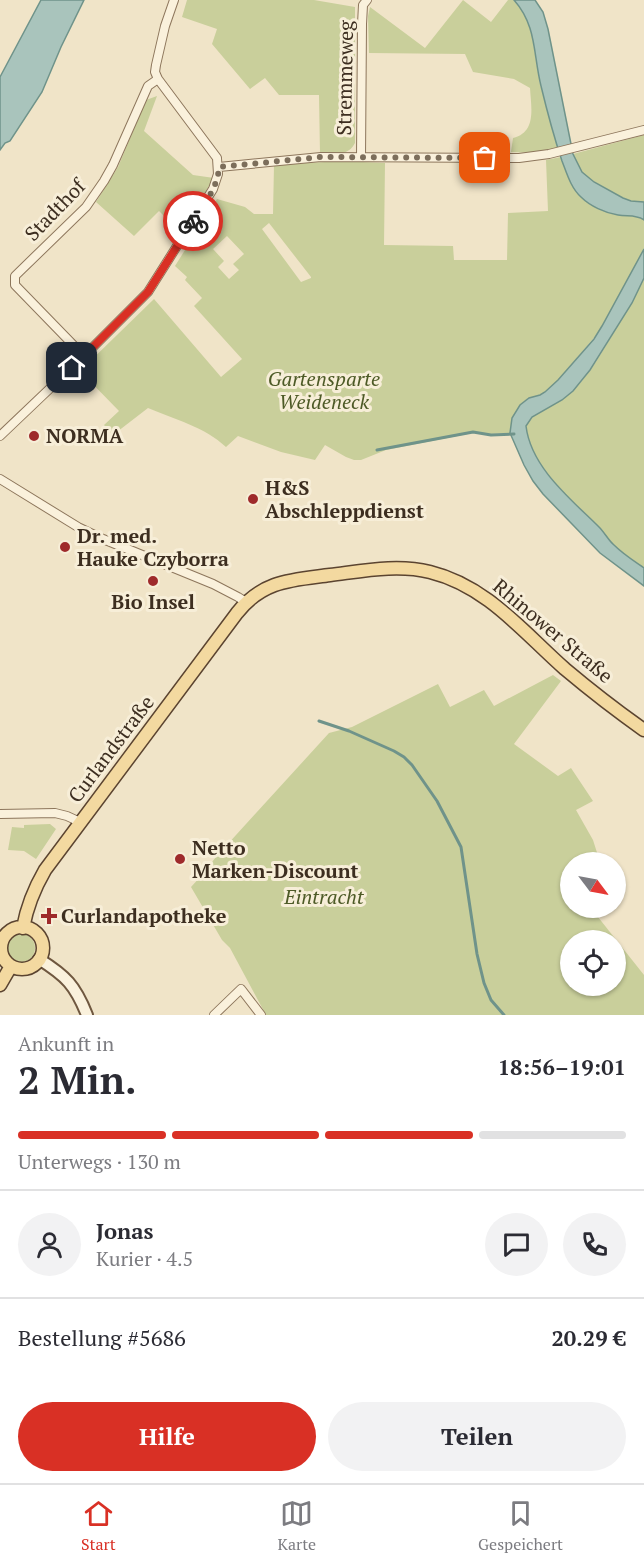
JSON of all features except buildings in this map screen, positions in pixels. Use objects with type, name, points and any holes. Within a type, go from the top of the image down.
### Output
[{"type":"main road","name":"Rhinower Straße","points":[[246,602],[272,585],[386,568],[429,572],[451,579],[468,586],[495,604],[566,670],[644,730]]},
{"type":"main road","name":"Curlandstraße","points":[[23,928],[33,890],[45,870],[246,602]]},
{"type":"main road","points":[[23,928],[35,932],[42,947],[39,959],[34,965],[19,969],[11,966],[1,954],[2,942],[12,930],[23,928]]},
{"type":"main road","points":[[0,985],[11,966]]},
{"type":"street","points":[[0,436],[148,292],[213,189],[218,174],[218,158],[158,80],[155,72],[165,26],[174,0]]},
{"type":"street","name":"Stremmeweg","points":[[361,157],[362,24],[363,5],[368,0]]},
{"type":"street","name":"Stadthof","points":[[84,356],[15,285],[15,276],[86,207],[113,165],[148,86],[158,80]]},
{"type":"street","points":[[219,167],[321,157],[519,158],[549,154],[644,130]]},
{"type":"street","points":[[2,484],[95,535],[213,584],[246,602]]},
{"type":"street","points":[[0,814],[55,813],[80,822]]},
{"type":"street","points":[[39,959],[64,976],[74,987],[87,1015]]},
{"type":"street","points":[[214,1015],[241,989],[261,1015]]},
{"type":"green space","points":[[187,0],[314,0],[355,7],[355,143],[352,147],[340,154],[320,154],[319,95],[279,95],[265,78],[250,89],[212,44],[217,29],[182,17]]},
{"type":"green space","points":[[463,0],[491,22],[508,0],[514,0],[525,14],[530,24],[540,84],[558,148],[533,153],[511,152],[513,138],[521,135],[529,125],[531,118],[530,88],[514,79],[473,72],[465,54],[369,53],[368,16],[370,7],[425,48]]},
{"type":"green space","points":[[157,96],[144,131],[193,175],[214,178],[180,232],[159,211],[134,236],[96,202],[118,167],[146,100]]},
{"type":"green space","points":[[644,135],[644,202],[623,198],[594,182],[582,172],[573,154]]},
{"type":"green space","name":"Gartensparte Weideneck","points":[[561,157],[574,187],[594,207],[617,215],[634,216],[644,220],[644,249],[598,333],[558,380],[540,395],[528,398],[520,405],[512,418],[510,433],[473,433],[386,450],[361,460],[346,457],[325,445],[315,460],[281,452],[238,436],[226,447],[199,429],[148,408],[113,435],[104,425],[119,411],[80,371],[154,299],[221,377],[242,359],[194,306],[202,298],[185,280],[187,277],[175,266],[217,199],[245,207],[254,214],[273,214],[274,165],[341,161],[385,163],[384,245],[453,246],[454,260],[507,260],[508,213],[548,211],[546,160]],"holes":[[[269,223],[311,277],[311,278],[301,282],[262,229]],[[227,236],[244,254],[233,264],[239,270],[229,279],[218,267],[224,261],[213,249]]]},
{"type":"green space","points":[[644,278],[644,568],[612,543],[554,482],[536,456],[529,441],[526,426],[529,420],[540,411],[567,396],[583,380],[618,326]]},
{"type":"green space","name":"Eintracht","points":[[553,675],[561,681],[514,744],[558,776],[571,768],[593,801],[576,810],[593,840],[597,852],[560,852],[560,918],[599,918],[608,930],[560,930],[560,996],[626,996],[626,952],[644,975],[644,1015],[266,1015],[230,948],[222,940],[191,887],[329,733],[352,727],[438,684],[450,707],[484,690],[494,706]]},
{"type":"green space","points":[[50,824],[56,829],[36,859],[24,851],[8,850],[12,827],[24,828],[24,825]]},
{"type":"green space","points":[[21,934],[31,938],[35,948],[31,958],[21,962],[11,958],[7,948],[11,938]]},
{"type":"water","points":[[41,0],[84,0],[42,92],[10,141],[5,143],[0,150],[0,77]]},
{"type":"water","points":[[514,0],[535,0],[543,12],[573,154],[582,172],[594,182],[623,198],[644,202],[644,220],[598,209],[581,197],[572,185],[548,114],[538,74],[531,30]]},
{"type":"water","points":[[644,249],[644,278],[632,303],[590,370],[573,391],[532,417],[526,426],[529,441],[544,469],[612,543],[644,568],[644,586],[600,553],[543,494],[524,465],[510,433],[512,418],[520,405],[529,398],[545,392],[594,339]]},
{"type":"waterway","points":[[377,450],[473,432],[491,435],[514,434]]},
{"type":"waterway","points":[[319,721],[349,731],[404,757],[437,801],[461,847],[477,954],[484,983],[491,1000],[504,1015]]},
{"type":"way so far","points":[[193,221],[213,189],[219,167],[321,157],[485,158]]},
{"type":"place","name":"NORMA","points":[[34,436]]},
{"type":"place","name":"H&S Abschleppdienst","points":[[253,499]]},
{"type":"place","name":"Dr. med. Hauke Czyborra","points":[[65,547]]},
{"type":"place","name":"Bio Insel","points":[[153,581]]},
{"type":"place","name":"Netto Marken-Discount","points":[[180,859]]},
{"type":"place","name":"Curlandapotheke","points":[[49,916]]},
{"type":"route","points":[[72,368],[141,301],[193,221]]}]
